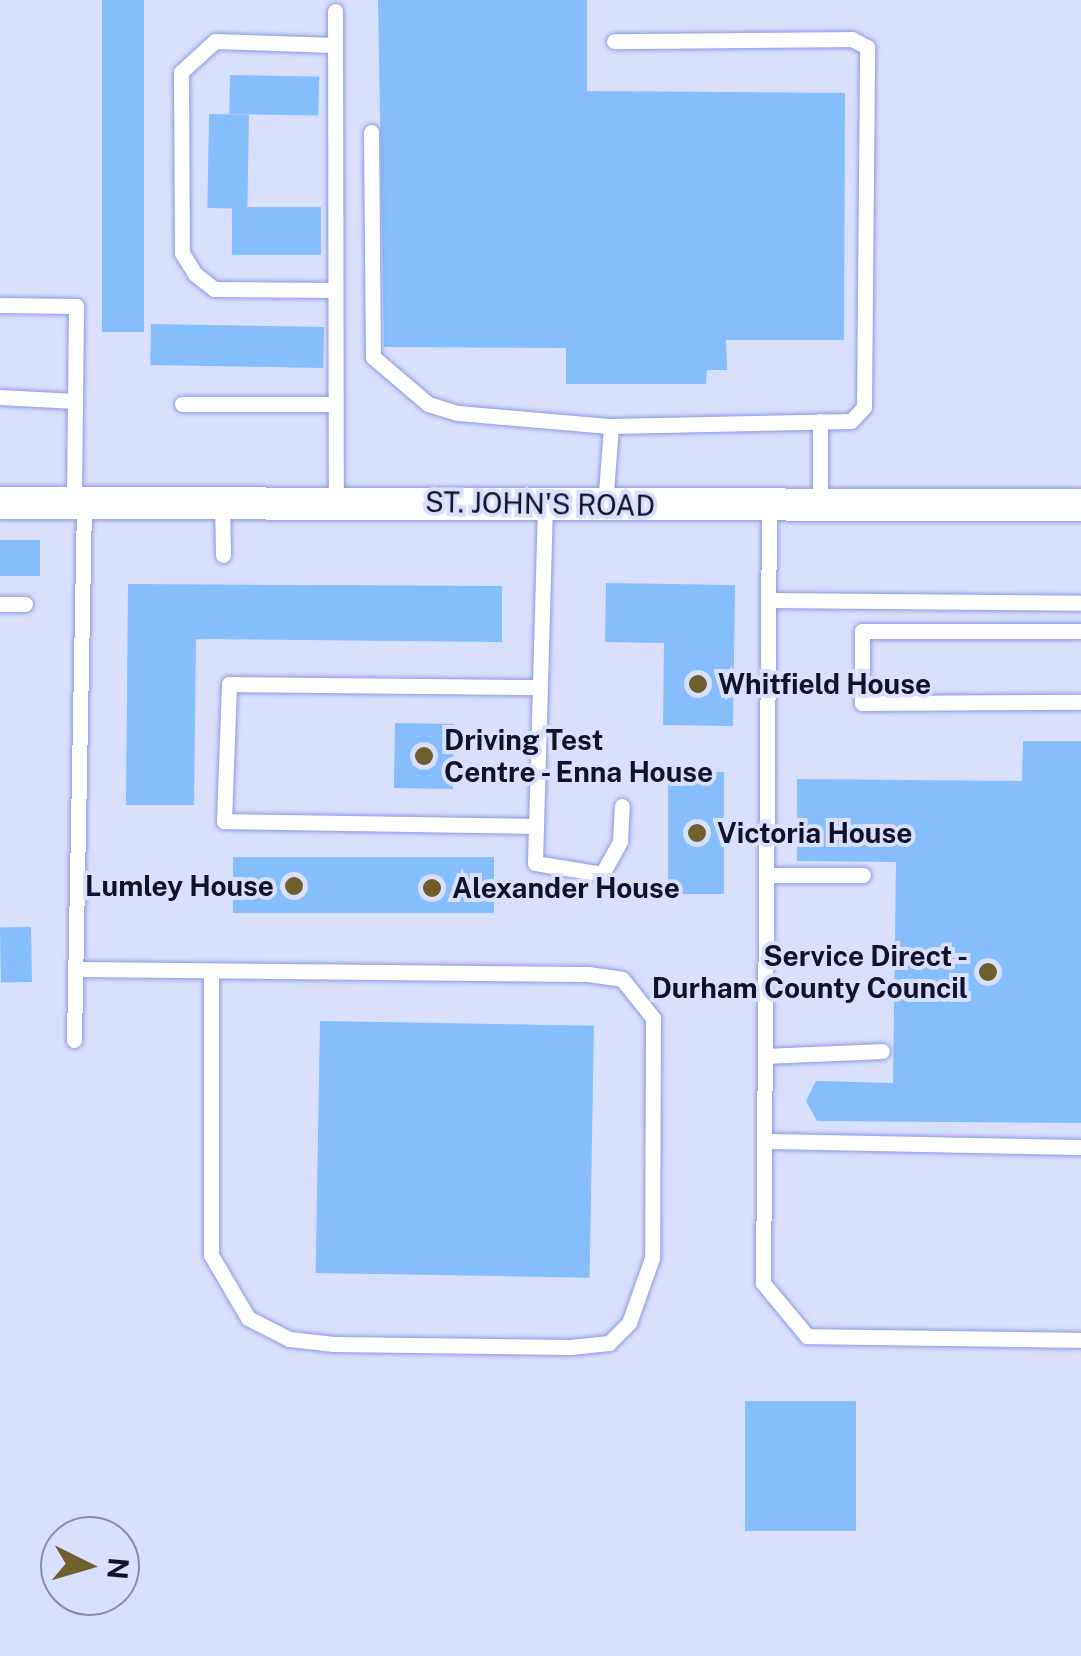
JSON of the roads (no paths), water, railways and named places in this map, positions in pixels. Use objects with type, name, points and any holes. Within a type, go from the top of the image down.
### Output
[{"type":"street","name":"ST. JOHN'S ROAD","points":[[0,503],[336,501],[769,507],[1081,504]]},
{"type":"lane","points":[[335,11],[336,501]]},
{"type":"lane","points":[[371,132],[373,357],[428,404],[458,414],[610,426],[851,421],[864,407],[867,47],[852,39],[614,41]]},
{"type":"lane","points":[[335,44],[215,41],[181,72],[182,252],[195,274],[214,289],[335,290]]},
{"type":"lane","points":[[0,305],[76,306],[79,503],[74,1040]]},
{"type":"lane","points":[[0,397],[75,401]]},
{"type":"lane","points":[[182,404],[336,404]]},
{"type":"lane","points":[[820,421],[820,506]]},
{"type":"lane","points":[[605,506],[610,426]]},
{"type":"lane","points":[[222,501],[223,555]]},
{"type":"lane","points":[[545,504],[535,864],[602,874],[620,841],[622,806]]},
{"type":"lane","points":[[769,507],[763,1283],[807,1336],[1081,1340]]},
{"type":"lane","points":[[768,600],[1081,603]]},
{"type":"lane","points":[[0,604],[25,604]]},
{"type":"lane","points":[[1081,631],[862,631],[862,703],[1081,702]]},
{"type":"lane","points":[[534,826],[224,821],[229,684],[539,687]]},
{"type":"lane","points":[[766,875],[863,876]]},
{"type":"lane","points":[[77,968],[588,974],[622,979],[653,1018],[652,1258],[646,1293],[609,1344],[304,1341],[248,1318],[211,1255],[210,970]]},
{"type":"lane","points":[[765,1056],[882,1051]]},
{"type":"lane","points":[[765,1141],[1081,1147]]},
{"type":"place","name":"Whitfield House","points":[[698,684]]},
{"type":"place","name":"Driving Test Centre - Enna House","points":[[424,756]]},
{"type":"place","name":"Victoria House","points":[[697,833]]},
{"type":"place","name":"Lumley House","points":[[294,886]]},
{"type":"place","name":"Alexander House","points":[[432,888]]},
{"type":"place","name":"Service Direct - Durham County Council","points":[[988,972]]}]
